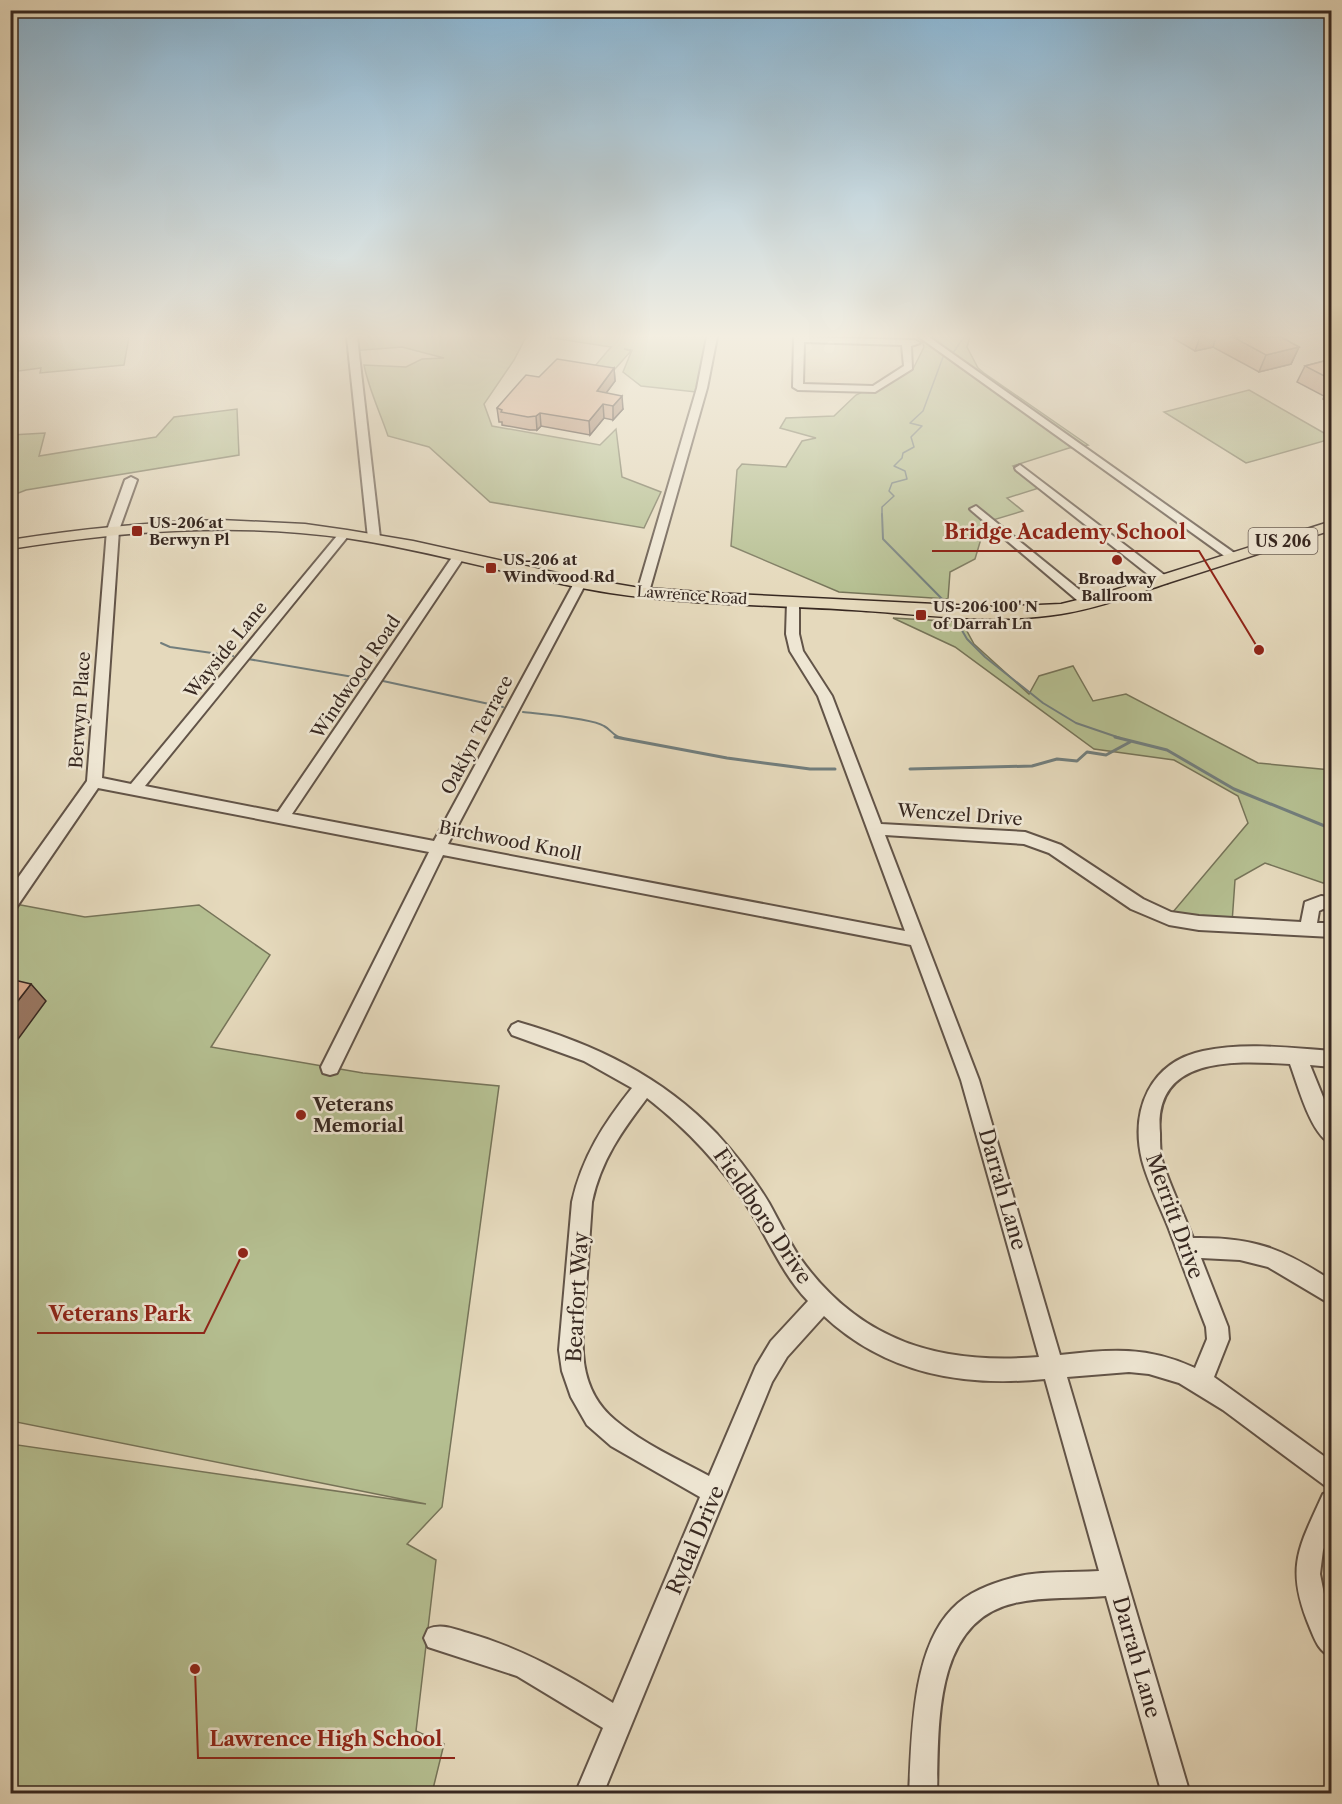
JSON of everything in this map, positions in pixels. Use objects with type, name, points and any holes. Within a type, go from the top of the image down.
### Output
[{"type":"main road","name":"Lawrence Road","points":[[10,545],[113,530],[227,525],[282,527],[374,538],[580,583],[643,592],[793,602],[1022,612],[1088,603],[1332,525]]},
{"type":"street","points":[[361,421],[374,538]]},
{"type":"street","points":[[643,592],[692,421]]},
{"type":"street","points":[[1041,421],[1234,557]]},
{"type":"street","points":[[1020,468],[1163,580]]},
{"type":"street","name":"Berwyn Place","points":[[10,903],[94,782],[113,530],[131,480]]},
{"type":"street","points":[[976,509],[1088,603]]},
{"type":"street","name":"Wayside Lane","points":[[134,790],[345,533]]},
{"type":"street","name":"Windwood Road","points":[[282,817],[459,556]]},
{"type":"street","name":"Oaklyn Terrace","points":[[330,1067],[440,847],[580,583]]},
{"type":"street","name":"Darrah Lane","points":[[793,602],[794,645],[798,657],[825,696],[948,1016],[983,1120],[1176,1794]]},
{"type":"street","name":"Birchwood Knoll","points":[[94,782],[918,940]]},
{"type":"street","name":"Wenczel Drive","points":[[875,829],[1025,838],[1055,849],[1137,904],[1169,918],[1199,923],[1332,930]]},
{"type":"street","points":[[1308,929],[1311,907],[1321,902],[1332,904]]},
{"type":"street","name":"Fieldboro Drive","points":[[518,1030],[567,1044],[595,1055],[646,1085],[696,1125],[718,1149],[758,1204],[785,1254],[803,1279],[823,1301],[871,1337],[924,1362],[956,1370],[988,1373],[1120,1360],[1146,1362],[1169,1368],[1201,1381],[1228,1398],[1332,1477]]},
{"type":"street","name":"Merritt Drive","points":[[1201,1381],[1218,1339],[1217,1328],[1152,1159],[1147,1139],[1150,1107],[1156,1092],[1177,1069],[1208,1056],[1241,1053],[1332,1059]]},
{"type":"street","points":[[1297,1057],[1322,1122],[1332,1135]]},
{"type":"street","name":"Bearfort Way","points":[[646,1085],[603,1141],[586,1181],[582,1202],[570,1350],[573,1372],[589,1410],[604,1427],[621,1440],[715,1492]]},
{"type":"street","points":[[1186,1248],[1230,1249],[1266,1256],[1288,1265],[1332,1294]]},
{"type":"street","name":"Rydal Drive","points":[[589,1794],[764,1374],[779,1349],[823,1301]]},
{"type":"street","points":[[1332,1503],[1310,1552],[1308,1569],[1315,1609],[1332,1644]]},
{"type":"street","points":[[924,1794],[929,1689],[936,1662],[946,1639],[959,1621],[976,1606],[995,1596],[1014,1590],[1115,1583]]},
{"type":"street","points":[[437,1638],[479,1649],[524,1666],[619,1722]]},
{"type":"green space","points":[[170,421],[238,421],[239,455],[26,490],[11,496],[11,435],[45,433],[39,456],[156,437]]},
{"type":"green space","points":[[383,421],[490,421],[492,426],[600,445],[616,429],[622,477],[661,492],[644,528],[490,502],[429,447],[388,436]]},
{"type":"green space","points":[[784,421],[1054,421],[1088,445],[1069,448],[1013,466],[1039,488],[1007,498],[1023,511],[986,522],[975,559],[950,572],[948,599],[839,592],[731,546],[737,470],[742,464],[786,467],[802,441],[816,438],[780,428]]},
{"type":"green space","points":[[1179,421],[1303,421],[1331,437],[1331,439],[1246,463]]},
{"type":"green space","points":[[893,618],[962,622],[974,644],[1029,694],[1039,676],[1073,666],[1093,701],[1126,694],[1258,763],[1331,770],[1331,883],[1323,883],[1265,863],[1235,880],[1232,923],[1167,919],[1248,823],[1238,796],[1174,760],[1094,749],[955,647]]},
{"type":"green space","points":[[10,903],[85,917],[199,905],[270,955],[211,1047],[363,1073],[499,1086],[442,1507],[407,1544],[436,1560],[416,1731],[444,1744],[432,1793],[11,1793],[11,1444],[426,1504],[11,1421]]},
{"type":"building","points":[[10,979],[31,984],[10,1011]]},
{"type":"waterway","points":[[882,514],[882,507],[894,496],[889,491],[892,483],[907,479],[905,471],[894,466],[902,458],[903,453],[914,447],[911,437],[922,426],[910,423],[912,421]]},
{"type":"waterway","points":[[882,514],[883,539],[949,606]]},
{"type":"waterway","points":[[953,615],[967,639],[985,657],[1043,703],[1076,723],[1120,738]]},
{"type":"waterway","points":[[161,643],[170,647],[233,656]]},
{"type":"waterway","points":[[248,659],[365,679]]},
{"type":"waterway","points":[[383,681],[503,707]]},
{"type":"waterway","points":[[523,712],[597,723],[623,738]]},
{"type":"waterway","points":[[615,737],[727,758],[810,769],[835,769]]},
{"type":"waterway","points":[[1115,737],[1167,750],[1234,789],[1332,829]]},
{"type":"waterway","points":[[910,769],[1032,766],[1057,759],[1077,761],[1087,752],[1106,755],[1130,742]]},
{"type":"place","name":"US-206 at Berwyn Pl","points":[[137,531]]},
{"type":"place","name":"Broadway Ballroom","points":[[1117,560]]},
{"type":"place","name":"US-206 at Windwood Rd","points":[[491,568]]},
{"type":"place","name":"US-206 100' N of Darrah Ln","points":[[921,615]]},
{"type":"place","name":"Bridge Academy School","points":[[1259,650]]},
{"type":"place","name":"Veterans Memorial","points":[[301,1115]]},
{"type":"place","name":"Veterans Park","points":[[243,1253]]},
{"type":"place","name":"Lawrence High School","points":[[195,1669]]}]
